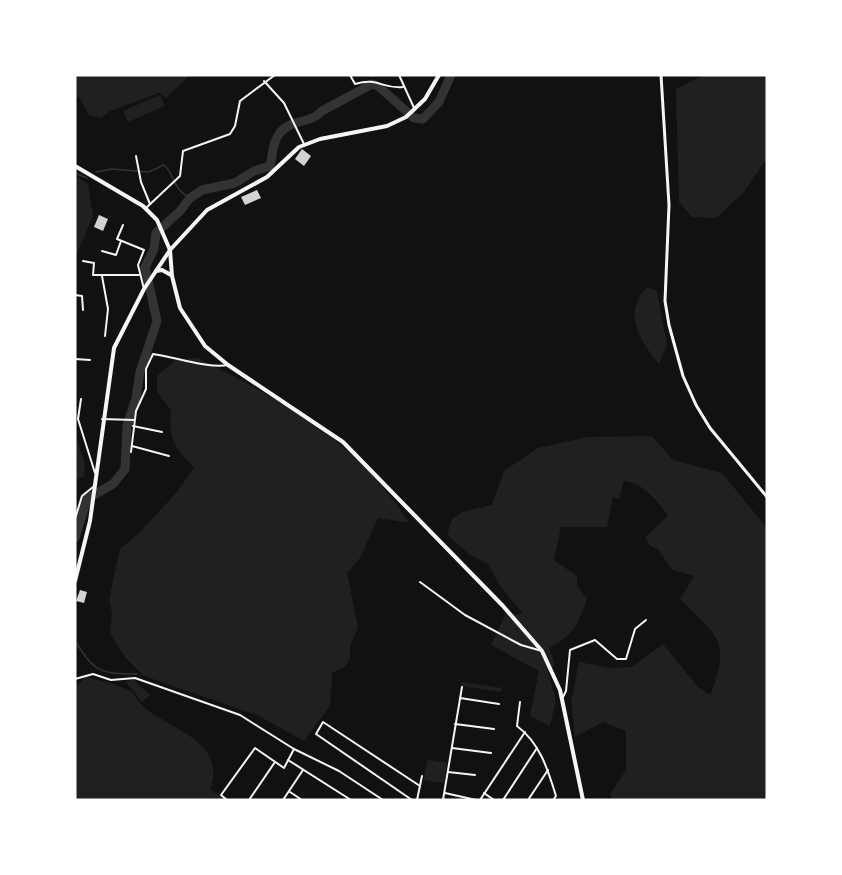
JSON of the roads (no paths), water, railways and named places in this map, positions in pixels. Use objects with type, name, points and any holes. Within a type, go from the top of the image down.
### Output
[{"type":"main road","points":[[75,581],[85,546],[114,348],[145,288],[170,250],[207,210],[265,179],[291,153],[304,144],[387,126],[406,117],[427,97],[439,75]]},
{"type":"main road","points":[[75,166],[147,208],[160,224],[170,250],[176,297],[189,325],[205,346],[228,365],[343,442],[503,606],[542,651],[553,672],[562,699],[583,800]]},
{"type":"main road","points":[[156,271],[164,271],[172,276]]},
{"type":"street","points":[[147,208],[180,176],[183,151],[230,134],[235,126],[240,101],[275,75]]},
{"type":"street","points":[[350,75],[355,84],[371,80],[389,87],[403,87]]},
{"type":"street","points":[[399,75],[415,110]]},
{"type":"street","points":[[662,75],[669,205],[665,301],[669,325],[687,388],[696,405],[710,428],[767,497]]},
{"type":"street","points":[[264,81],[281,99],[304,144]]},
{"type":"street","points":[[136,156],[141,182],[150,204]]},
{"type":"street","points":[[123,225],[117,239],[144,250],[138,265],[139,276],[145,288]]},
{"type":"street","points":[[102,251],[116,255],[122,240]]},
{"type":"street","points":[[83,261],[94,263],[93,275],[139,276]]},
{"type":"street","points":[[102,276],[108,309],[105,336]]},
{"type":"street","points":[[75,295],[82,296],[83,310]]},
{"type":"street","points":[[131,452],[133,420],[146,389],[146,369],[153,354],[216,367],[228,365]]},
{"type":"street","points":[[75,359],[90,360]]},
{"type":"street","points":[[81,399],[78,419],[95,473]]},
{"type":"street","points":[[102,419],[133,420]]},
{"type":"street","points":[[133,426],[162,432]]},
{"type":"street","points":[[132,446],[169,456]]},
{"type":"street","points":[[75,519],[82,496],[93,489]]},
{"type":"street","points":[[420,582],[465,615],[521,645],[542,651]]},
{"type":"street","points":[[562,699],[566,692],[570,650],[595,640],[617,658],[626,660],[634,629],[646,620]]},
{"type":"street","points":[[75,679],[93,674],[111,680],[135,678],[240,715],[294,749],[339,771],[383,800]]},
{"type":"street","points":[[443,800],[462,687]]},
{"type":"street","points":[[460,698],[499,704]]},
{"type":"street","points":[[520,702],[517,726],[525,732],[537,748],[548,770],[556,796],[553,800]]},
{"type":"street","points":[[412,800],[316,734],[318,730],[323,722],[420,786]]},
{"type":"street","points":[[455,724],[494,729]]},
{"type":"street","points":[[480,800],[525,732]]},
{"type":"street","points":[[227,800],[221,795],[255,748],[284,768],[294,749]]},
{"type":"street","points":[[452,748],[492,753]]},
{"type":"street","points":[[503,800],[537,748]]},
{"type":"street","points":[[288,760],[351,800]]},
{"type":"street","points":[[249,800],[275,762]]},
{"type":"street","points":[[283,800],[303,770]]},
{"type":"street","points":[[528,800],[548,770]]},
{"type":"street","points":[[448,772],[475,775]]},
{"type":"street","points":[[417,800],[422,776]]},
{"type":"street","points":[[289,791],[302,800]]},
{"type":"street","points":[[444,793],[476,800]]},
{"type":"street","points":[[484,793],[494,800]]},
{"type":"waterway","points":[[75,538],[87,499],[113,484],[125,469],[127,426],[136,398],[140,372],[157,321],[145,267],[154,249],[156,233],[180,211],[190,198],[202,190],[235,183],[254,171],[270,166],[277,138],[289,126],[312,118],[372,84],[378,86],[414,118],[423,119],[439,102],[451,75]]},
{"type":"waterway","points":[[96,172],[112,169],[149,172],[164,165],[180,190],[190,198]]},
{"type":"waterway","points":[[75,173],[87,178]]},
{"type":"waterway","points":[[75,641],[93,665],[99,669],[106,672],[137,674]]}]
